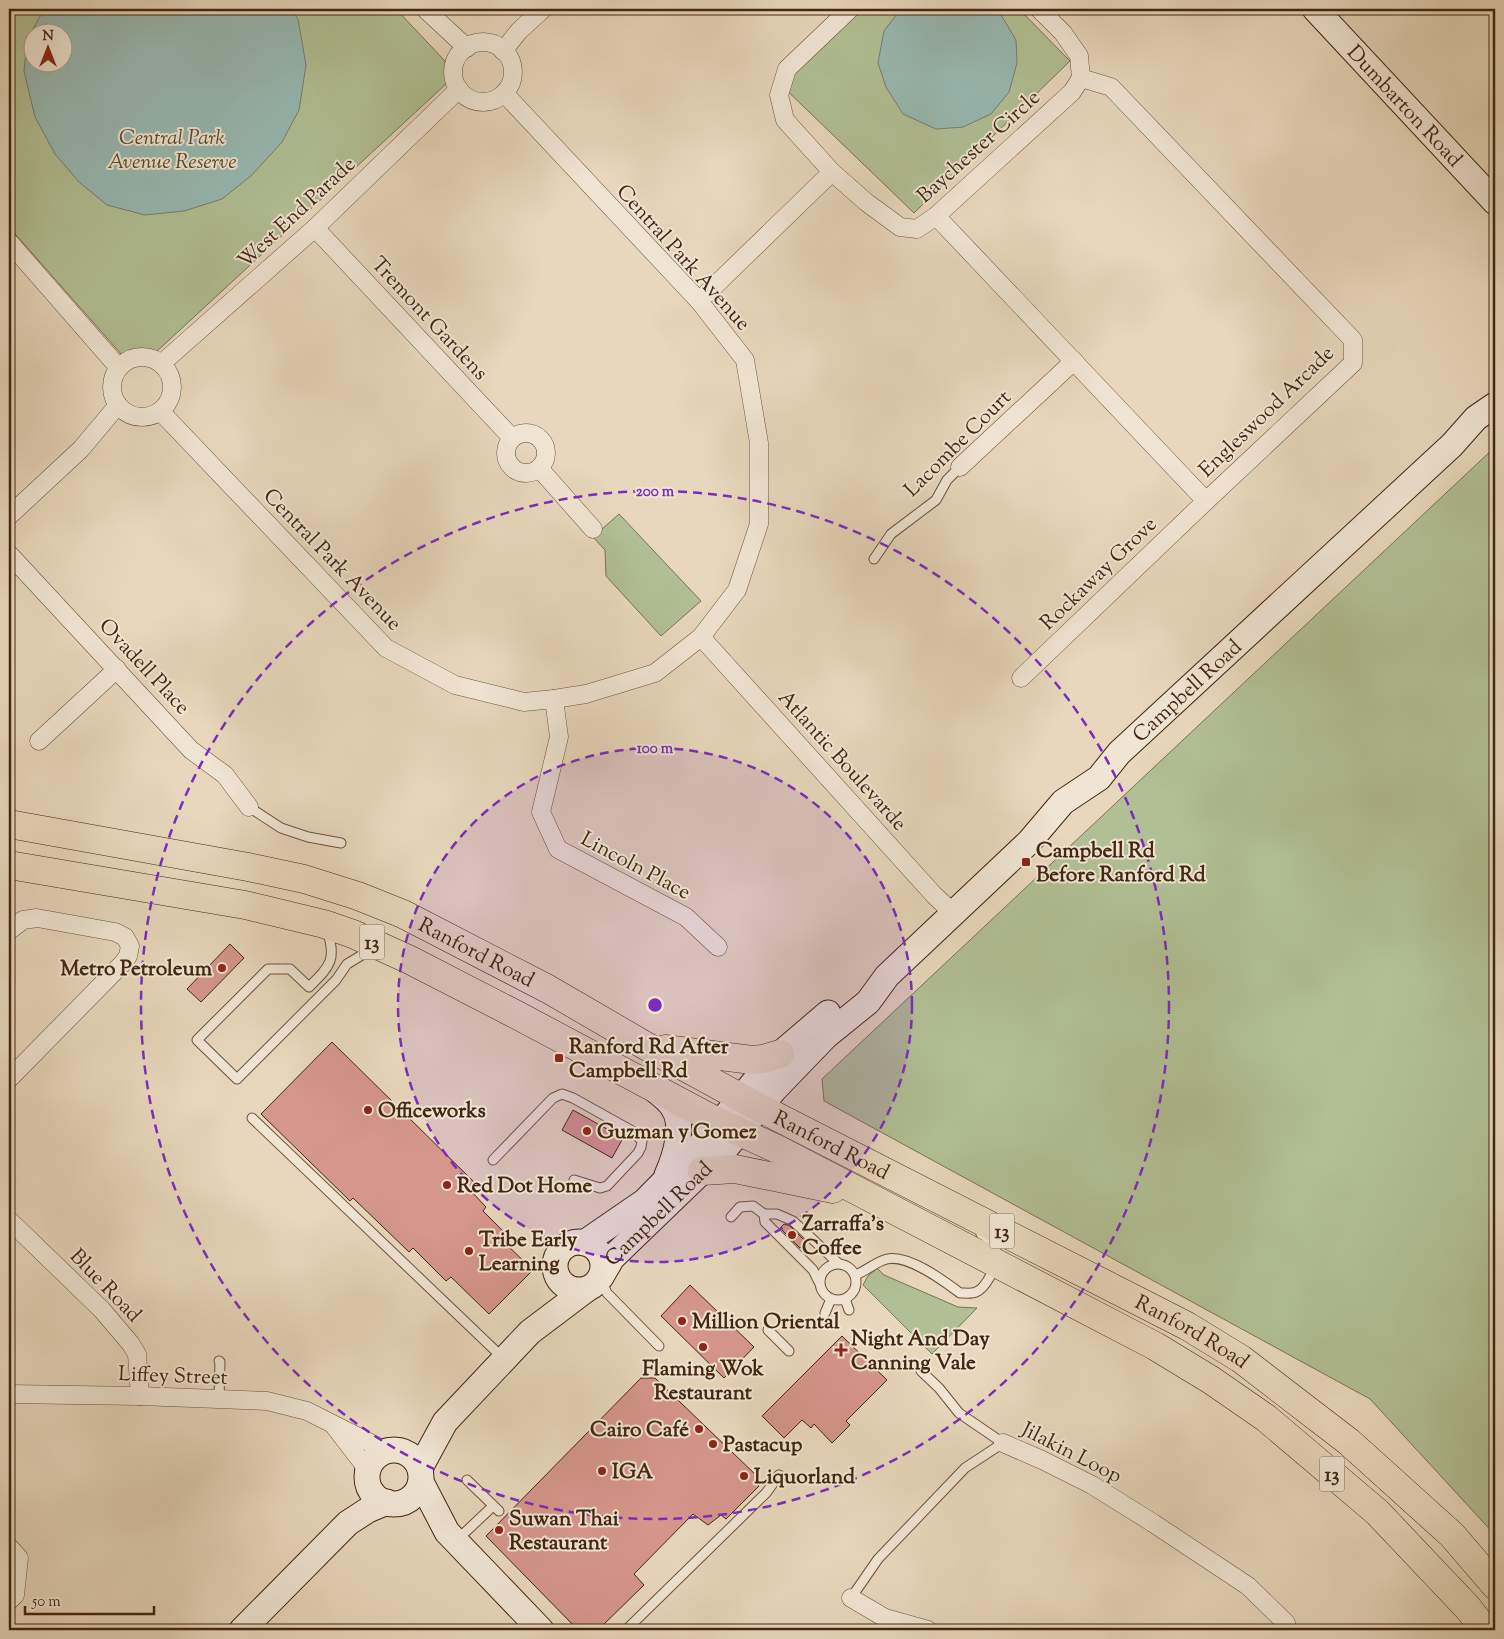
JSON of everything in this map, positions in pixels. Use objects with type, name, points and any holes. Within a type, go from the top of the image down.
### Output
[{"type":"main road","name":"Ranford Road","points":[[9,824],[248,867],[304,879],[358,896],[403,914],[548,989],[646,1046],[945,1208],[1187,1326],[1241,1360],[1349,1442],[1452,1535],[1495,1584]]},
{"type":"main road","name":"Ranford Road","points":[[9,865],[245,905],[324,924],[379,945],[730,1128],[775,1148],[1155,1346],[1211,1380],[1266,1418],[1377,1512],[1468,1608],[1485,1630]]},
{"type":"main road","points":[[646,1046],[752,1060],[780,1054]]},
{"type":"main road","points":[[702,1171],[735,1169],[866,1197]]},
{"type":"street","points":[[426,9],[466,48]]},
{"type":"street","points":[[503,51],[519,31],[543,9]]},
{"type":"street","name":"Baychester Circle","points":[[850,9],[786,69],[779,95],[785,120],[832,172],[866,202],[900,226],[917,229],[936,216],[1072,92],[1081,78]]},
{"type":"street","points":[[1039,9],[1063,34],[1079,56],[1081,78]]},
{"type":"street","name":"Dumbarton Road","points":[[1315,9],[1495,202]]},
{"type":"street","points":[[481,43],[492,44],[503,51],[508,57],[512,67],[512,77],[504,93],[496,99],[486,102],[476,101],[463,95],[459,89],[453,77],[453,66],[457,57],[466,48],[481,43]]},
{"type":"street","name":"Engleswood Arcade","points":[[936,216],[1206,501],[1353,363],[1353,340],[1111,87],[1081,78]]},
{"type":"street","name":"West End Parade","points":[[161,364],[315,228],[459,89]]},
{"type":"street","name":"Central Park Avenue","points":[[160,411],[386,648],[455,686],[524,702],[554,700],[586,694],[655,673],[701,637],[736,590],[759,524],[759,443],[745,360],[699,301],[504,93]]},
{"type":"street","points":[[699,301],[832,172]]},
{"type":"street","name":"Tremont Gardens","points":[[315,228],[512,438]]},
{"type":"street","points":[[9,242],[119,368]]},
{"type":"street","points":[[140,358],[151,359],[161,364],[171,378],[172,389],[165,407],[143,418],[132,416],[123,411],[112,393],[112,383],[119,368],[130,360],[140,358]]},
{"type":"street","name":"Lacombe Court","points":[[960,467],[1074,362]]},
{"type":"street","points":[[9,516],[81,449],[118,404]]},
{"type":"street","name":"Campbell Road","points":[[751,1102],[774,1090],[826,1036],[868,1002],[883,980],[1029,842],[1063,802],[1099,778],[1119,753],[1452,445],[1476,418],[1495,405]]},
{"type":"street","points":[[525,433],[532,434],[543,443],[545,456],[539,468],[526,473],[513,469],[508,463],[506,450],[512,438],[525,433]]},
{"type":"street","points":[[539,468],[593,529]]},
{"type":"street","name":"Rockaway Grove","points":[[1021,678],[1206,501]]},
{"type":"street","name":"Ovadell Place","points":[[9,554],[191,750],[225,775],[249,807]]},
{"type":"street","name":"Atlantic Boulevarde","points":[[701,637],[934,895],[953,912]]},
{"type":"street","points":[[39,741],[117,669]]},
{"type":"street","name":"Lincoln Place","points":[[554,700],[558,736],[541,812],[558,849],[686,917],[718,947]]},
{"type":"street","points":[[9,931],[23,920],[37,918],[115,932],[125,937],[130,946],[128,956],[123,963],[9,1079]]},
{"type":"street","name":"Campbell Road","points":[[584,1243],[644,1201],[664,1182],[730,1128],[751,1102],[780,1054],[854,992],[883,980]]},
{"type":"street","name":"Campbell Road","points":[[649,1085],[673,1107],[677,1116],[678,1138],[673,1161],[664,1182]]},
{"type":"street","name":"Campbell Road","points":[[242,1630],[348,1523],[368,1510],[414,1495],[420,1475],[445,1422],[530,1332],[597,1285],[612,1258],[725,1149],[730,1128]]},
{"type":"street","name":"Blue Road","points":[[9,1220],[102,1310],[130,1343],[136,1354],[140,1396]]},
{"type":"street","points":[[575,1243],[584,1243],[592,1246],[598,1252],[603,1268],[597,1285],[579,1290],[571,1289],[558,1279],[555,1263],[562,1250],[575,1243]]},
{"type":"street","name":"Campbell Road","points":[[530,1332],[550,1290],[556,1271]]},
{"type":"street","name":"Liffey Street","points":[[9,1394],[267,1400],[307,1410],[390,1450]]},
{"type":"street","name":"Campbell Road","points":[[348,1523],[372,1462],[378,1455],[445,1422]]},
{"type":"street","name":"Liffey Street","points":[[332,1423],[368,1474]]},
{"type":"street","name":"Jilakin Loop","points":[[1003,1443],[1092,1485],[1248,1586],[1286,1623],[1287,1630]]},
{"type":"street","points":[[390,1450],[403,1451],[411,1456],[451,1537]]},
{"type":"street","points":[[368,1474],[370,1487],[374,1495],[420,1513],[451,1537],[538,1629]]},
{"type":"street","points":[[9,1547],[19,1558],[15,1595],[9,1601]]},
{"type":"street","name":"Jilakin Loop","points":[[851,1598],[885,1618],[928,1630]]},
{"type":"lane","name":"Lacombe Court","points":[[874,559],[891,534],[936,500],[947,480],[960,467]]},
{"type":"lane","points":[[249,807],[280,828],[308,837],[341,843]]},
{"type":"lane","points":[[324,924],[332,946],[329,965],[309,987],[290,969],[268,969],[198,1040],[237,1079],[336,980],[347,964],[379,945]]},
{"type":"lane","points":[[493,1160],[554,1098],[562,1094],[573,1098],[634,1132],[642,1141],[638,1153],[607,1186],[600,1188],[574,1180]]},
{"type":"lane","points":[[252,1118],[504,1359]]},
{"type":"lane","points":[[731,1217],[740,1208],[753,1206],[764,1214],[777,1214],[793,1221],[838,1263],[848,1266],[855,1275],[856,1286],[854,1291],[845,1299],[831,1299],[823,1292],[814,1270],[765,1222],[764,1214]]},
{"type":"lane","points":[[855,1275],[864,1272],[877,1262],[889,1258],[907,1260],[960,1293],[977,1292],[987,1282],[996,1264],[997,1254],[987,1236],[969,1227]]},
{"type":"lane","points":[[819,1282],[820,1276],[827,1266],[838,1263]]},
{"type":"lane","points":[[597,1285],[632,1312],[659,1346]]},
{"type":"lane","points":[[825,1313],[831,1299]]},
{"type":"lane","points":[[845,1299],[849,1310]]},
{"type":"lane","points":[[768,1330],[789,1351]]},
{"type":"lane","points":[[219,1361],[219,1399]]},
{"type":"lane","points":[[921,1371],[939,1388],[959,1413],[1003,1443]]},
{"type":"lane","name":"Jilakin Loop","points":[[851,1598],[878,1559],[964,1468],[1003,1443]]},
{"type":"lane","points":[[626,1630],[766,1493],[779,1475]]},
{"type":"lane","points":[[451,1537],[496,1508],[467,1480]]},
{"type":"green space","name":"Central Park Avenue Reserve","points":[[9,9],[396,9],[445,61],[446,84],[155,353],[122,355],[9,227]]},
{"type":"green space","points":[[856,9],[1019,9],[1070,61],[914,213],[778,82]]},
{"type":"green space","points":[[1495,447],[1495,1535],[1370,1399],[824,1101],[822,1079]]},
{"type":"green space","points":[[619,514],[701,601],[661,636],[606,576],[605,550],[593,537]]},
{"type":"green space","points":[[877,1268],[884,1275],[958,1307],[977,1308],[932,1354],[863,1285],[868,1276]]},
{"type":"water","points":[[44,9],[291,9],[298,19],[306,65],[299,110],[282,142],[252,175],[222,199],[184,211],[145,215],[107,205],[79,182],[55,154],[35,117],[24,72],[72,72],[72,22],[37,22]]},
{"type":"water","points":[[901,9],[992,9],[1001,15],[1016,40],[1017,63],[1009,92],[991,114],[963,127],[936,129],[903,114],[886,87],[878,63],[884,31]]},
{"type":"building","points":[[230,944],[244,958],[201,1002],[187,989]]},
{"type":"building","points":[[332,1042],[476,1184],[470,1190],[486,1207],[483,1211],[511,1239],[506,1244],[533,1270],[489,1314],[451,1277],[446,1281],[413,1248],[409,1252],[353,1198],[350,1201],[261,1114]]},
{"type":"building","points":[[573,1110],[623,1138],[612,1158],[562,1130]]},
{"type":"building","points":[[784,1224],[790,1226],[806,1242],[800,1248],[780,1228]]},
{"type":"building","points":[[690,1285],[754,1347],[724,1378],[661,1316]]},
{"type":"building","points":[[842,1336],[887,1380],[846,1421],[850,1425],[832,1443],[814,1424],[811,1428],[802,1420],[784,1438],[762,1416]]},
{"type":"building","points":[[641,1378],[655,1378],[758,1477],[754,1481],[759,1486],[726,1519],[721,1515],[708,1525],[693,1514],[634,1574],[644,1585],[598,1630],[578,1630],[486,1536]]},
{"type":"place","name":"Campbell Rd Before Ranford Rd","points":[[1026,862]]},
{"type":"place","name":"Metro Petroleum","points":[[222,968]]},
{"type":"place","name":"Ranford Rd After Campbell Rd","points":[[559,1058]]},
{"type":"place","name":"Officeworks","points":[[368,1110]]},
{"type":"place","name":"Guzman y Gomez","points":[[587,1131]]},
{"type":"place","name":"Red Dot Home","points":[[447,1185]]},
{"type":"place","name":"Zarraffa's Coffee","points":[[792,1235]]},
{"type":"place","name":"Tribe Early Learning","points":[[469,1251]]},
{"type":"place","name":"Million Oriental","points":[[682,1321]]},
{"type":"place","name":"Flaming Wok Restaurant","points":[[703,1347]]},
{"type":"place","name":"Night And Day Canning Vale","points":[[841,1350]]},
{"type":"place","name":"Cairo Café","points":[[699,1429]]},
{"type":"place","name":"Pastacup","points":[[713,1444]]},
{"type":"place","name":"IGA","points":[[602,1471]]},
{"type":"place","name":"Liquorland","points":[[744,1476]]},
{"type":"place","name":"Suwan Thai Restaurant","points":[[499,1530]]}]
